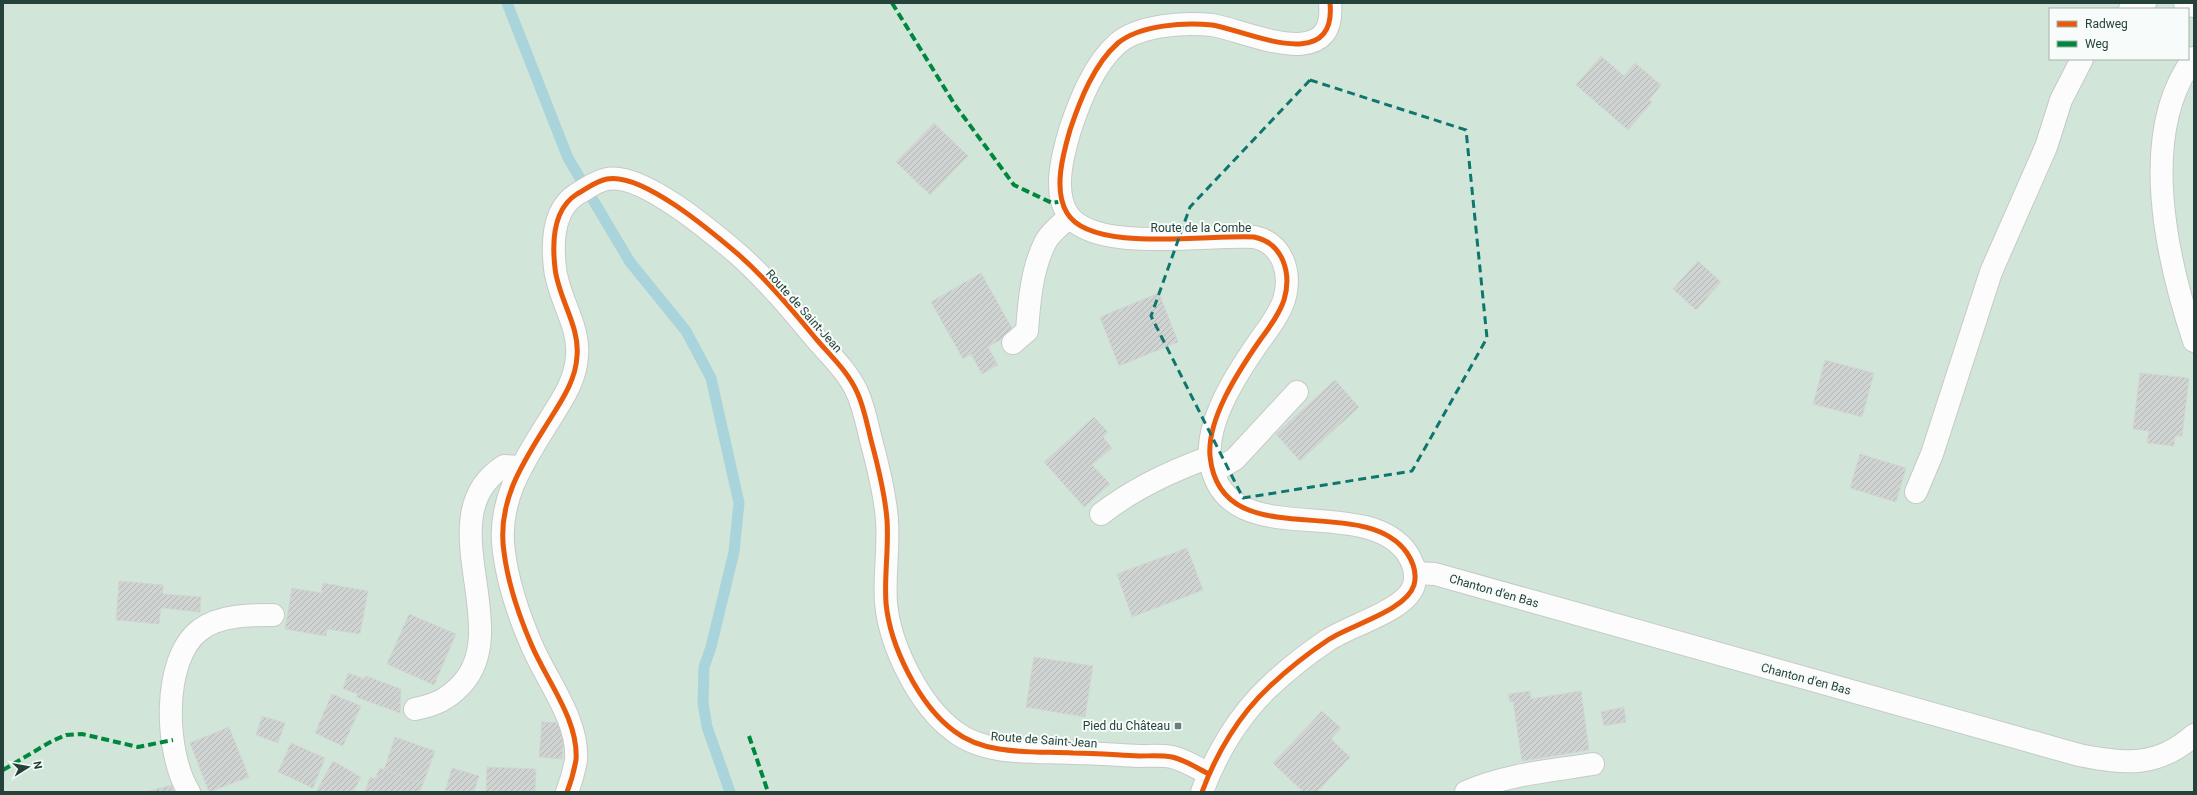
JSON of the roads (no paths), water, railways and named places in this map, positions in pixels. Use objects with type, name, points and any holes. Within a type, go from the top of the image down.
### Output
[{"type":"street","points":[[1013,343],[1027,331],[1029,302],[1036,270],[1046,240],[1069,217],[1063,205],[1060,176],[1070,130],[1099,65],[1119,43],[1130,36],[1156,28],[1188,24],[1215,26],[1281,44],[1302,43],[1310,41],[1324,32],[1328,24],[1330,3]]},
{"type":"street","points":[[2132,8],[2145,3]]},
{"type":"street","points":[[2185,3],[2194,6]]},
{"type":"street","points":[[2194,58],[2180,80],[2171,106],[2164,133],[2161,158],[2164,209],[2171,255],[2194,341]]},
{"type":"street","points":[[1916,492],[1932,454],[1991,272],[2046,147],[2061,100],[2081,60]]},
{"type":"street","name":"Route de Saint-Jean","points":[[567,792],[576,756],[575,739],[567,714],[557,698],[532,646],[512,591],[503,550],[503,516],[506,502],[521,467],[566,394],[573,377],[577,357],[577,341],[558,287],[555,269],[557,219],[571,198],[600,181],[620,178],[658,193],[739,255],[788,305],[849,378],[862,407],[882,480],[888,524],[886,597],[888,619],[895,642],[905,665],[926,700],[940,719],[971,742],[986,746],[1024,751],[1173,757],[1206,783]]},
{"type":"street","name":"Route de la Combe","points":[[1069,217],[1087,230],[1108,235],[1154,238],[1254,237],[1268,241],[1278,252],[1286,269],[1287,278],[1284,300],[1269,327],[1248,357],[1219,410],[1212,433],[1212,464]]},
{"type":"street","points":[[1101,514],[1120,499],[1181,467],[1212,464],[1235,459],[1297,392]]},
{"type":"street","points":[[1206,783],[1233,731],[1256,700],[1269,687],[1328,640],[1380,614],[1404,599],[1414,585],[1414,573],[1410,557],[1386,534],[1354,525],[1274,517],[1254,513],[1231,499],[1217,481],[1212,464]]},
{"type":"street","points":[[415,709],[433,706],[445,700],[470,675],[476,664],[480,637],[480,617],[472,570],[471,533],[474,509],[482,488],[496,472],[504,466],[521,467]]},
{"type":"street","name":"Chanton d'en Bas","points":[[1414,573],[1435,574],[2030,742],[2085,756],[2111,761],[2145,761],[2175,750],[2194,735]]},
{"type":"street","points":[[189,792],[173,749],[171,726],[173,689],[182,653],[189,640],[200,629],[214,622],[229,618],[273,614]]},
{"type":"street","points":[[1466,792],[1507,778],[1593,764]]},
{"type":"waterway","points":[[507,3],[568,158],[630,262],[686,331],[711,378],[739,503],[734,552],[711,647],[704,667],[703,703],[707,727],[730,792]]},
{"type":"place","name":"Pied du Château","points":[[1178,726]]}]
